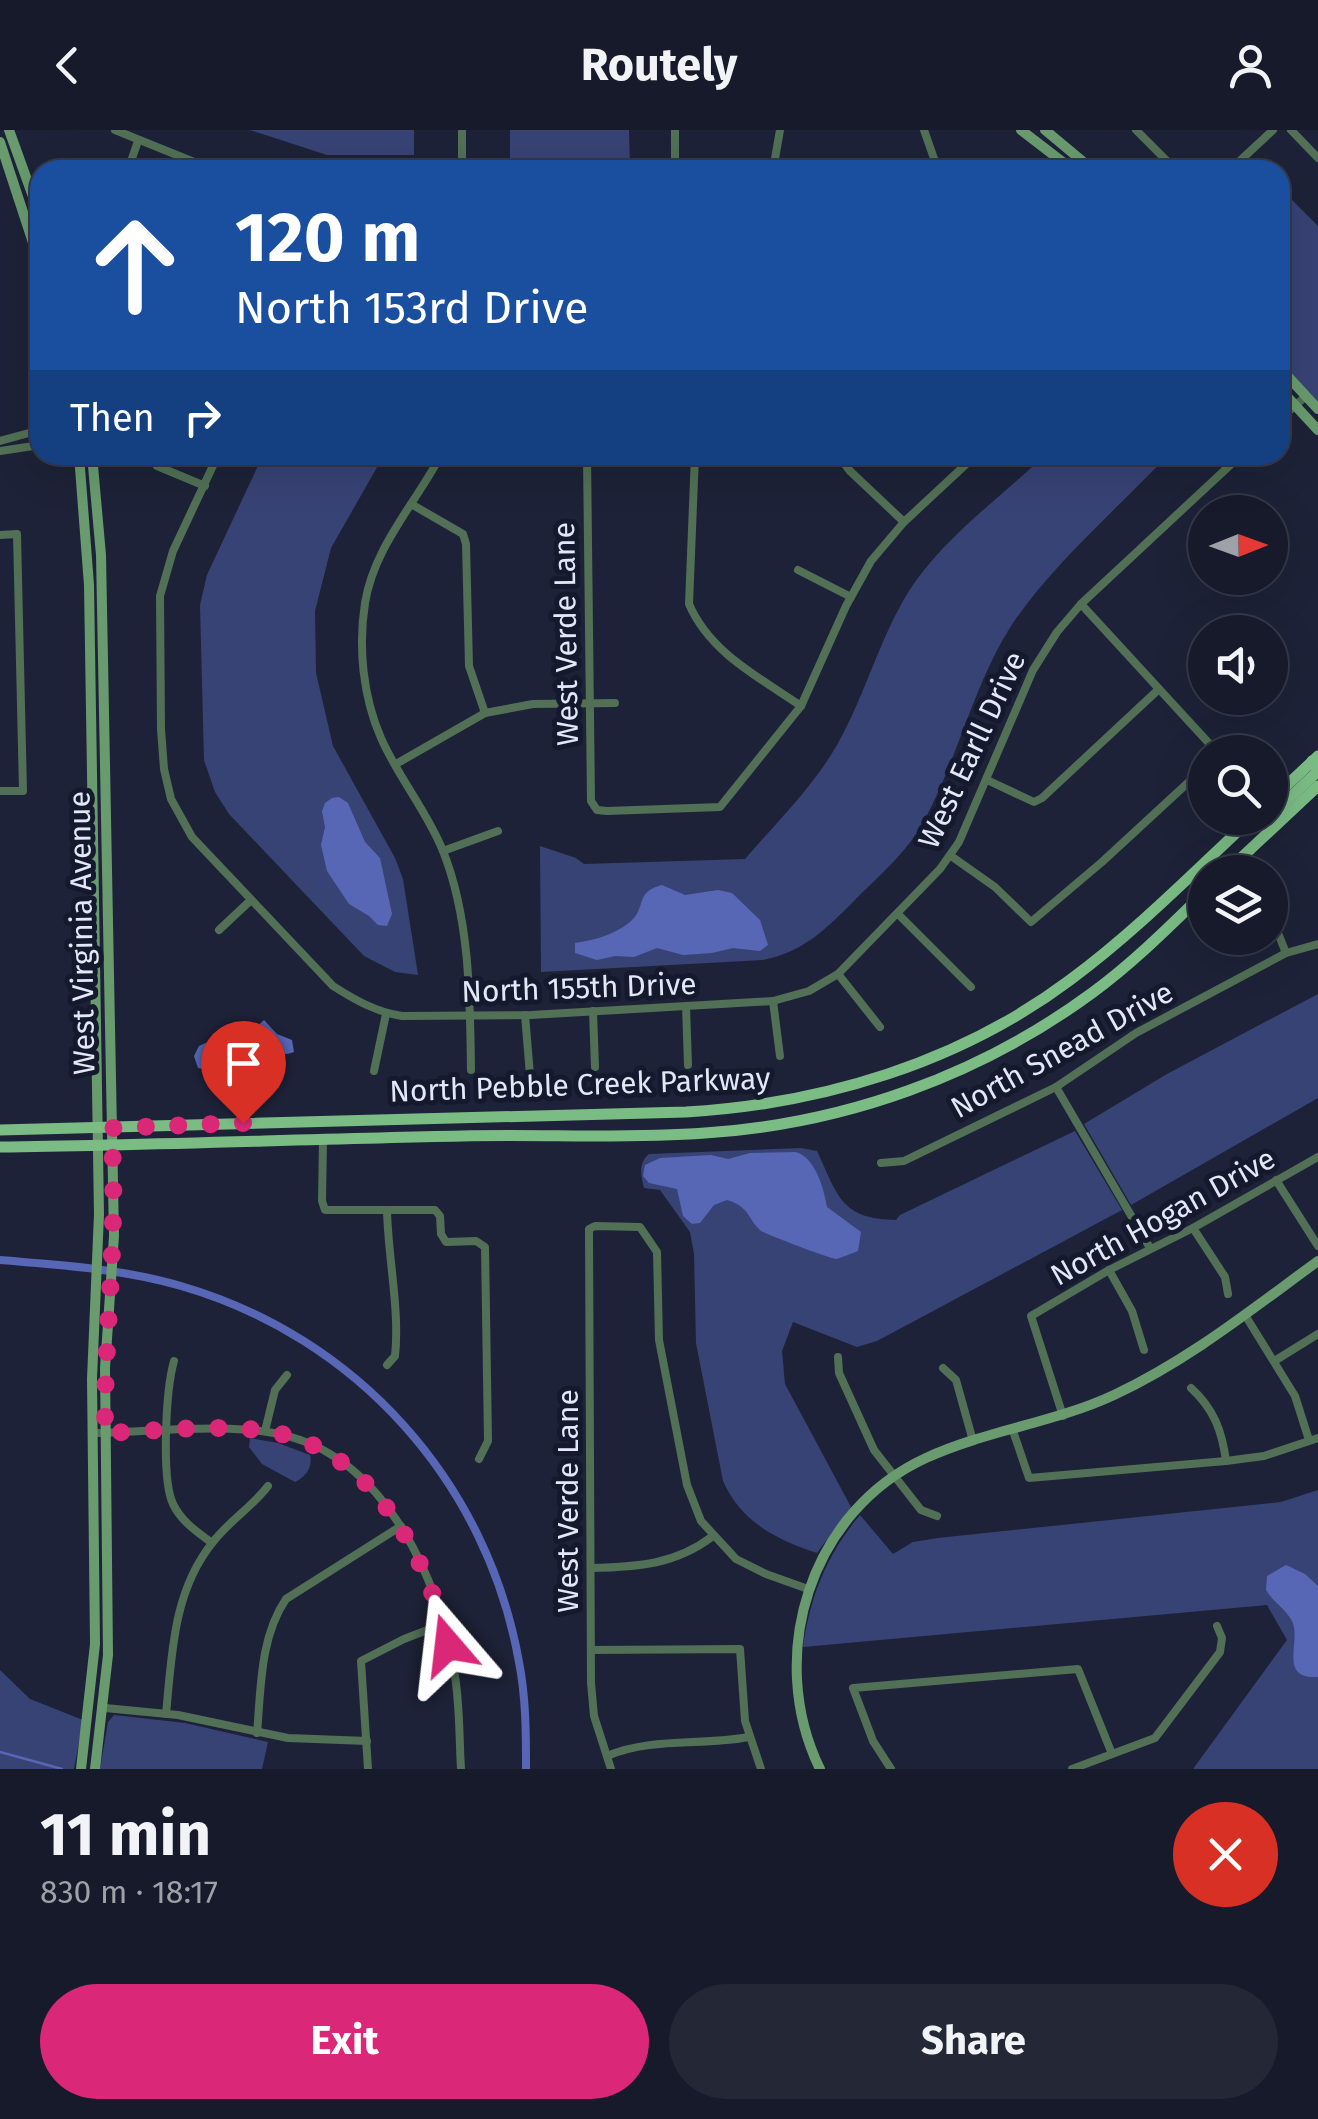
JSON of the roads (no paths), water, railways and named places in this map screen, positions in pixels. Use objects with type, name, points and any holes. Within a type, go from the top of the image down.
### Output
[{"type":"main road","points":[[9,130],[30,188]]},
{"type":"main road","points":[[1022,130],[1060,160]]},
{"type":"main road","points":[[1045,130],[1081,160]]},
{"type":"main road","points":[[0,142],[30,234]]},
{"type":"main road","points":[[1290,379],[1318,409]]},
{"type":"main road","points":[[1290,399],[1318,430]]},
{"type":"main road","name":"West Virginia Avenue","points":[[80,465],[89,586],[104,1128],[112,1146],[113,1259],[105,1368],[110,1598],[105,1708],[96,1763]]},
{"type":"main road","name":"West Virginia Avenue","points":[[81,1769],[96,1644],[92,1433],[98,1146],[104,1128],[102,566],[93,465]]},
{"type":"main road","points":[[1288,784],[1315,758],[1316,773],[1288,799]]},
{"type":"main road","points":[[1288,814],[1318,786]]},
{"type":"main road","name":"North Pebble Creek Parkway","points":[[0,1130],[686,1112],[762,1106],[851,1086],[931,1059],[986,1034],[1069,982],[1234,835]]},
{"type":"main road","points":[[1244,855],[1265,835]]},
{"type":"main road","name":"North Pebble Creek Parkway","points":[[0,1147],[725,1132],[800,1122],[878,1102],[1006,1048],[1094,992],[1188,907]]},
{"type":"main road","points":[[532,1114],[532,1135]]},
{"type":"main road","points":[[322,1121],[323,1140]]},
{"type":"main road","points":[[820,1769],[802,1719],[795,1670],[798,1628],[808,1589],[826,1552],[852,1514],[895,1477],[927,1458],[1063,1416],[1165,1368],[1318,1261]]},
{"type":"street","points":[[115,130],[188,160]]},
{"type":"street","points":[[462,130],[462,160]]},
{"type":"street","points":[[675,130],[675,160]]},
{"type":"street","points":[[775,160],[780,130]]},
{"type":"street","points":[[924,130],[934,160]]},
{"type":"street","points":[[1136,130],[1166,160]]},
{"type":"street","points":[[1241,160],[1273,130]]},
{"type":"street","points":[[1291,130],[1318,158]]},
{"type":"street","points":[[131,160],[138,141]]},
{"type":"street","points":[[1290,411],[1306,396]]},
{"type":"street","points":[[0,441],[30,432]]},
{"type":"street","points":[[0,451],[30,447],[27,433]]},
{"type":"street","points":[[213,465],[173,551],[160,596],[164,769],[172,799],[192,837],[333,986],[386,1014],[374,1071]]},
{"type":"street","points":[[435,465],[375,567],[362,652],[371,712],[382,741],[443,851],[454,886],[467,960],[471,1070]]},
{"type":"street","name":"West Verde Lane","points":[[586,465],[591,801],[597,810],[720,807],[801,706]]},
{"type":"street","points":[[694,465],[688,592],[698,624],[712,643],[801,706],[871,561],[904,522],[965,465]]},
{"type":"street","points":[[845,465],[904,522]]},
{"type":"street","name":"West Earll Drive","points":[[773,1001],[808,990],[838,974],[951,856],[1033,670],[1057,632],[1080,604],[1231,465]]},
{"type":"street","points":[[156,466],[204,486]]},
{"type":"street","points":[[411,504],[462,534],[466,544],[469,666],[485,713]]},
{"type":"street","points":[[0,536],[16,534],[23,790],[0,791]]},
{"type":"street","points":[[798,570],[851,597]]},
{"type":"street","points":[[1080,604],[1201,735]]},
{"type":"street","points":[[987,780],[1034,802],[1042,798],[1159,689]]},
{"type":"street","points":[[396,764],[485,713],[533,704],[615,703]]},
{"type":"street","points":[[951,856],[996,886],[1030,922],[1076,886],[1188,783]]},
{"type":"street","points":[[443,851],[498,830]]},
{"type":"street","points":[[219,930],[251,900]]},
{"type":"street","points":[[898,914],[971,986]]},
{"type":"street","name":"North Snead Drive","points":[[1288,952],[1318,944]]},
{"type":"street","name":"North Snead Drive","points":[[880,1163],[904,1161],[1056,1087],[1136,1033],[1282,955]]},
{"type":"street","points":[[838,974],[880,1027]]},
{"type":"street","points":[[773,1001],[780,1056]]},
{"type":"street","name":"North 155th Drive","points":[[386,1014],[526,1014],[773,1001]]},
{"type":"street","points":[[686,1006],[688,1066]]},
{"type":"street","points":[[593,1011],[595,1067]]},
{"type":"street","points":[[526,1014],[531,1086]]},
{"type":"street","points":[[1056,1087],[1150,1248]]},
{"type":"street","points":[[323,1140],[325,1210],[438,1212],[446,1242],[481,1243],[487,1257],[488,1441],[479,1459]]},
{"type":"street","name":"North Hogan Drive","points":[[1063,1416],[1031,1316],[1318,1157]]},
{"type":"street","points":[[1276,1180],[1318,1246]]},
{"type":"street","points":[[387,1210],[396,1336],[395,1356],[387,1364]]},
{"type":"street","name":"West Verde Lane","points":[[611,1769],[594,1716],[592,1650],[589,1229],[596,1226],[640,1227],[658,1252],[659,1340],[687,1485],[713,1536]]},
{"type":"street","points":[[1192,1228],[1225,1277],[1228,1294]]},
{"type":"street","points":[[1108,1270],[1132,1311],[1144,1350]]},
{"type":"street","points":[[1013,1431],[1029,1478],[1264,1456],[1313,1439],[1296,1396],[1244,1314]]},
{"type":"street","points":[[1276,1360],[1318,1334]]},
{"type":"street","points":[[838,1357],[839,1373],[874,1450],[921,1510],[936,1516]]},
{"type":"street","points":[[174,1362],[167,1384],[172,1502],[189,1526],[212,1543]]},
{"type":"street","points":[[943,1368],[956,1380],[972,1442]]},
{"type":"street","points":[[265,1431],[275,1390],[287,1375]]},
{"type":"street","points":[[1192,1388],[1208,1404],[1222,1433],[1226,1461]]},
{"type":"street","points":[[92,1433],[265,1431],[293,1437],[331,1454],[369,1487],[401,1526],[443,1624],[458,1696],[461,1769]]},
{"type":"street","points":[[166,1714],[174,1634],[188,1583],[212,1543],[268,1486]]},
{"type":"street","points":[[257,1733],[265,1655],[276,1613],[286,1599],[401,1526]]},
{"type":"street","points":[[591,1568],[658,1564],[696,1549],[713,1536],[736,1558],[808,1589]]},
{"type":"street","points":[[368,1769],[360,1661],[404,1638],[443,1624]]},
{"type":"street","points":[[1072,1769],[1155,1738],[1220,1652],[1222,1638],[1217,1626]]},
{"type":"street","points":[[592,1650],[740,1649],[740,1683],[749,1738],[761,1769]]},
{"type":"street","points":[[891,1769],[873,1740],[854,1688],[1078,1669],[1112,1754]]},
{"type":"street","points":[[105,1708],[166,1714],[288,1738],[367,1741]]},
{"type":"street","points":[[606,1756],[628,1747],[658,1743],[749,1738]]},
{"type":"waterway","points":[[0,1260],[114,1272],[181,1286],[245,1309],[304,1341],[357,1380],[404,1426],[444,1477],[477,1534],[503,1596],[519,1662],[526,1769]]},
{"type":"waterway","points":[[0,1752],[62,1769]]}]
